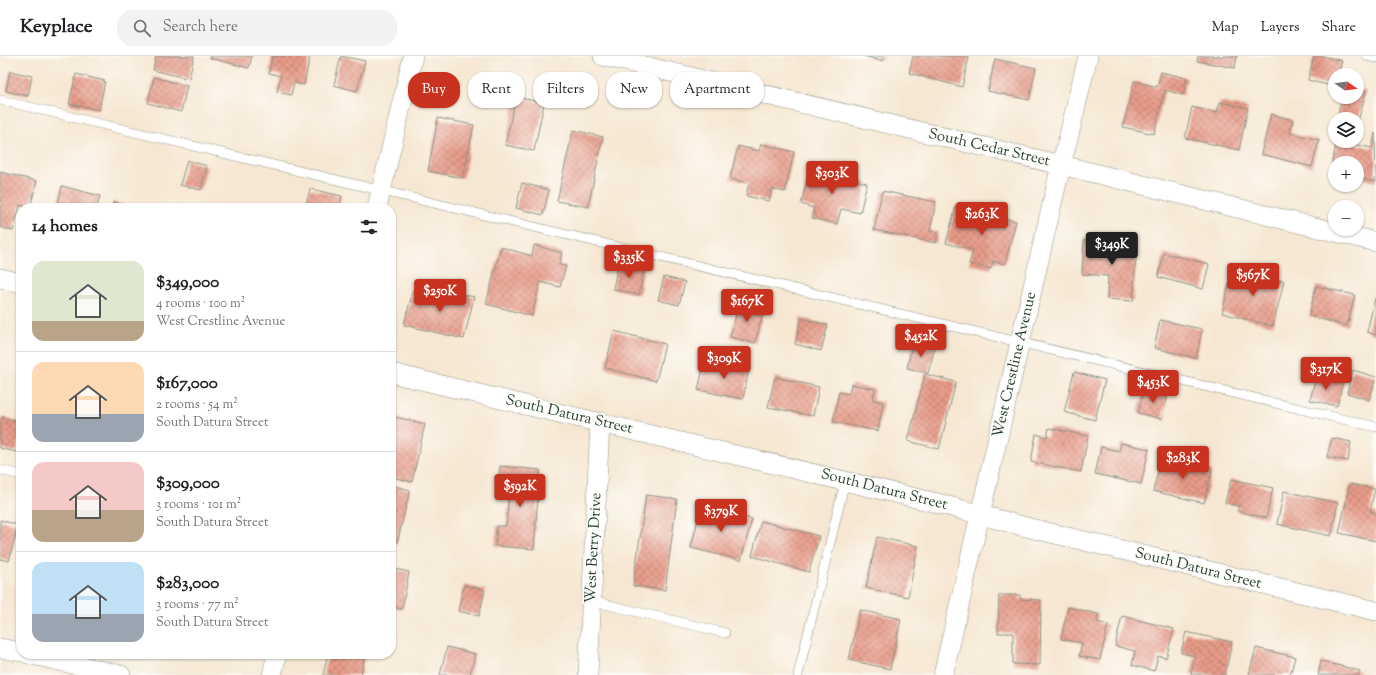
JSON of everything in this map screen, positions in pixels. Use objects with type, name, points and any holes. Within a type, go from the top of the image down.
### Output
[{"type":"street","points":[[379,199],[412,56]]},
{"type":"street","name":"South Cedar Street","points":[[602,56],[1061,165],[1376,242]]},
{"type":"street","name":"West Crestline Avenue","points":[[943,675],[1061,165],[1088,56]]},
{"type":"street","points":[[0,278],[16,282]]},
{"type":"street","name":"South Datura Street","points":[[396,373],[845,480],[980,515],[1376,611]]},
{"type":"street","name":"West Berry Drive","points":[[588,675],[600,422]]},
{"type":"street","points":[[0,648],[16,651]]},
{"type":"street","points":[[50,659],[121,675]]},
{"type":"street","points":[[272,675],[276,659]]},
{"type":"lane","points":[[1367,56],[1376,58]]},
{"type":"lane","points":[[0,100],[379,199],[1020,342],[1376,427]]},
{"type":"lane","points":[[0,470],[16,474]]},
{"type":"lane","points":[[798,675],[845,480]]},
{"type":"lane","points":[[592,601],[725,633]]},
{"type":"building","points":[[156,56],[194,56],[189,79],[153,70]]},
{"type":"building","points":[[210,56],[252,56],[249,68],[210,58]]},
{"type":"building","points":[[272,56],[310,56],[304,85],[294,83],[291,95],[277,92],[281,76],[269,73]]},
{"type":"building","points":[[341,56],[365,61],[357,91],[334,85]]},
{"type":"building","points":[[864,56],[884,56],[883,61]]},
{"type":"building","points":[[913,56],[969,57],[962,87],[909,73]]},
{"type":"building","points":[[1198,56],[1237,56],[1235,68],[1197,61]]},
{"type":"building","points":[[1314,56],[1323,56],[1342,61],[1340,68],[1328,68],[1328,85],[1308,80]]},
{"type":"building","points":[[995,59],[1036,68],[1029,100],[988,91]]},
{"type":"building","points":[[10,71],[32,76],[28,96],[6,91]]},
{"type":"building","points":[[1161,72],[1187,78],[1183,95],[1165,90],[1154,134],[1123,127],[1134,81],[1157,87]]},
{"type":"building","points":[[76,74],[105,81],[99,110],[69,104]]},
{"type":"building","points":[[154,77],[187,86],[181,112],[148,103]]},
{"type":"building","points":[[525,99],[533,101],[533,108],[543,108],[534,151],[505,145],[513,108],[525,108]]},
{"type":"building","points":[[1220,102],[1248,108],[1239,150],[1185,138],[1192,107],[1217,113]]},
{"type":"building","points":[[1340,104],[1363,104],[1361,112],[1338,112]]},
{"type":"building","points":[[1271,114],[1293,120],[1290,133],[1319,140],[1312,167],[1261,154]]},
{"type":"building","points":[[438,118],[474,125],[463,178],[428,171]]},
{"type":"building","points":[[573,130],[603,137],[588,207],[557,201]]},
{"type":"building","points":[[1375,133],[1376,182],[1364,179],[1364,156],[1334,156],[1335,148],[1364,148],[1364,146],[1372,148]]},
{"type":"building","points":[[761,144],[794,152],[785,192],[772,189],[769,201],[746,196],[749,183],[730,179],[738,146],[759,151]]},
{"type":"building","points":[[187,160],[207,166],[201,190],[180,185]]},
{"type":"building","points":[[810,169],[867,183],[860,213],[841,209],[837,224],[812,218],[814,208],[801,204]]},
{"type":"building","points":[[0,172],[37,181],[31,203],[16,203],[16,220],[13,231],[0,227]]},
{"type":"building","points":[[522,183],[549,190],[543,215],[516,208]]},
{"type":"building","points":[[62,186],[100,196],[98,203],[58,203]]},
{"type":"building","points":[[310,189],[342,196],[340,203],[306,203]]},
{"type":"building","points":[[882,191],[936,202],[930,231],[938,232],[936,243],[874,230]]},
{"type":"building","points":[[956,206],[1016,221],[1005,264],[993,261],[991,269],[969,264],[973,250],[946,243]]},
{"type":"building","points":[[1084,240],[1137,244],[1133,301],[1107,299],[1108,276],[1082,274]]},
{"type":"building","points":[[534,245],[562,253],[559,265],[566,266],[560,287],[540,282],[532,316],[486,304],[501,247],[532,256]]},
{"type":"building","points":[[1164,253],[1209,264],[1203,289],[1158,277]]},
{"type":"building","points":[[618,263],[644,268],[639,295],[613,289]]},
{"type":"building","points":[[1233,269],[1284,281],[1273,326],[1222,313]]},
{"type":"building","points":[[664,277],[685,282],[679,305],[658,300]]},
{"type":"building","points":[[1316,286],[1355,295],[1347,326],[1309,316]]},
{"type":"building","points":[[413,290],[451,299],[453,292],[474,297],[464,339],[404,325]]},
{"type":"building","points":[[1376,298],[1376,335],[1367,332]]},
{"type":"building","points":[[739,303],[764,310],[755,343],[730,337]]},
{"type":"building","points":[[801,318],[828,325],[821,351],[795,344]]},
{"type":"building","points":[[1160,320],[1202,329],[1196,358],[1154,348]]},
{"type":"building","points":[[614,331],[665,344],[656,381],[605,368]]},
{"type":"building","points":[[913,343],[935,348],[928,373],[907,368]]},
{"type":"building","points":[[705,360],[749,369],[743,399],[698,390]]},
{"type":"building","points":[[1353,370],[1376,377],[1369,400],[1347,393]]},
{"type":"building","points":[[1074,372],[1105,380],[1095,420],[1064,412]]},
{"type":"building","points":[[925,374],[956,382],[939,449],[908,441]]},
{"type":"building","points":[[1316,376],[1343,382],[1337,406],[1310,400]]},
{"type":"building","points":[[775,377],[819,387],[813,416],[768,407]]},
{"type":"building","points":[[851,384],[875,389],[873,400],[883,402],[878,431],[833,422],[839,392],[849,394]]},
{"type":"building","points":[[1144,389],[1168,395],[1162,419],[1138,413]]},
{"type":"building","points":[[2,417],[16,421],[16,452],[0,448],[0,425]]},
{"type":"building","points":[[396,417],[425,424],[412,482],[396,478]]},
{"type":"building","points":[[1049,428],[1088,436],[1081,472],[1031,462],[1036,434],[1047,437]]},
{"type":"building","points":[[1332,438],[1351,442],[1348,461],[1327,457]]},
{"type":"building","points":[[1121,443],[1149,449],[1141,484],[1095,474],[1101,447],[1119,451]]},
{"type":"building","points":[[1181,455],[1198,459],[1196,468],[1212,471],[1204,503],[1153,491],[1161,460],[1179,464]]},
{"type":"building","points":[[500,466],[540,470],[534,549],[495,546],[497,526],[506,526],[510,485],[498,484]]},
{"type":"building","points":[[1231,479],[1273,488],[1266,518],[1237,511],[1239,506],[1225,503]]},
{"type":"building","points":[[1350,484],[1375,489],[1370,511],[1376,513],[1376,541],[1339,533]]},
{"type":"building","points":[[396,486],[410,490],[396,543]]},
{"type":"building","points":[[1284,491],[1338,503],[1331,536],[1277,524]]},
{"type":"building","points":[[646,495],[677,499],[665,590],[633,586]]},
{"type":"building","points":[[701,507],[752,519],[741,560],[691,548]]},
{"type":"building","points":[[0,520],[16,524],[16,533],[9,561],[0,559]]},
{"type":"building","points":[[761,521],[819,536],[809,572],[752,556]]},
{"type":"building","points":[[877,537],[918,546],[908,597],[866,588]]},
{"type":"building","points":[[396,569],[409,572],[402,609],[396,608]]},
{"type":"building","points":[[464,585],[485,590],[479,616],[458,611]]},
{"type":"building","points":[[999,595],[1020,595],[1020,599],[1041,600],[1040,665],[1013,664],[1013,633],[998,633]]},
{"type":"building","points":[[1068,607],[1098,614],[1097,622],[1108,625],[1100,660],[1079,656],[1082,643],[1061,639]]},
{"type":"building","points":[[860,610],[901,619],[890,669],[849,660]]},
{"type":"building","points":[[1122,616],[1174,629],[1166,658],[1158,656],[1154,671],[1132,665],[1135,651],[1115,646]]},
{"type":"building","points":[[1186,632],[1232,642],[1225,675],[1191,674],[1195,656],[1181,653]]},
{"type":"building","points":[[447,647],[475,654],[470,675],[440,675]]},
{"type":"building","points":[[1256,648],[1295,657],[1290,675],[1249,674]]},
{"type":"building","points":[[327,659],[364,659],[361,675],[323,675]]},
{"type":"building","points":[[1321,661],[1360,671],[1359,675],[1318,675]]}]
